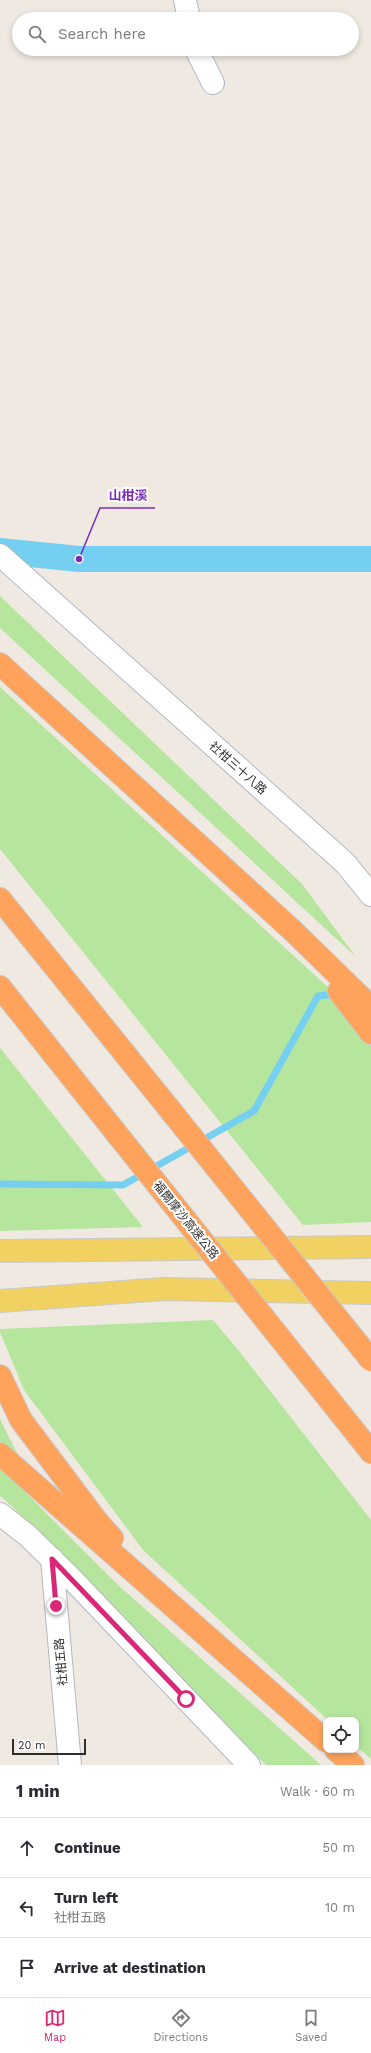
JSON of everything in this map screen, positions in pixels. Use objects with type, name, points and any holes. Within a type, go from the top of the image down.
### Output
[{"type":"highway","points":[[0,664],[292,930],[371,1007]]},
{"type":"highway","points":[[0,899],[371,1360]]},
{"type":"highway","points":[[292,930],[371,1033]]},
{"type":"highway","name":"福爾摩沙高速公路","points":[[0,987],[371,1452]]},
{"type":"highway","points":[[0,1376],[21,1420],[100,1525],[210,1639]]},
{"type":"highway","points":[[0,1454],[323,1738]]},
{"type":"highway","points":[[339,1753],[352,1765]]},
{"type":"main road","points":[[0,1251],[371,1247]]},
{"type":"main road","points":[[0,1301],[164,1289],[371,1293]]},
{"type":"street","points":[[185,0],[188,12]]},
{"type":"street","points":[[200,56],[213,83]]},
{"type":"street","name":"社柑三十八路","points":[[0,555],[345,863],[371,895]]},
{"type":"street","points":[[0,1514],[27,1535],[52,1559],[250,1765]]},
{"type":"street","name":"社柑五路","points":[[52,1559],[70,1765]]},
{"type":"green space","points":[[0,596],[302,884],[356,957],[0,628]]},
{"type":"green space","points":[[0,687],[331,990],[371,1043],[371,1222],[303,1225],[0,849]]},
{"type":"green space","points":[[0,1048],[143,1227],[0,1231]]},
{"type":"green space","points":[[213,1320],[371,1520],[371,1759],[359,1749],[359,1717],[325,1717],[143,1550],[24,1390],[0,1329]]},
{"type":"green space","points":[[0,1419],[18,1455],[0,1443]]},
{"type":"green space","points":[[0,1467],[118,1585],[321,1765],[266,1765],[13,1507],[0,1496]]},
{"type":"waterway","points":[[0,551],[79,559],[371,559]]},
{"type":"waterway","points":[[0,1184],[123,1185],[254,1111],[318,996],[337,994]]},
{"type":"place","name":"山柑溪","points":[[79,559]]},
{"type":"route","points":[[56,1606],[52,1559],[186,1699]]}]
